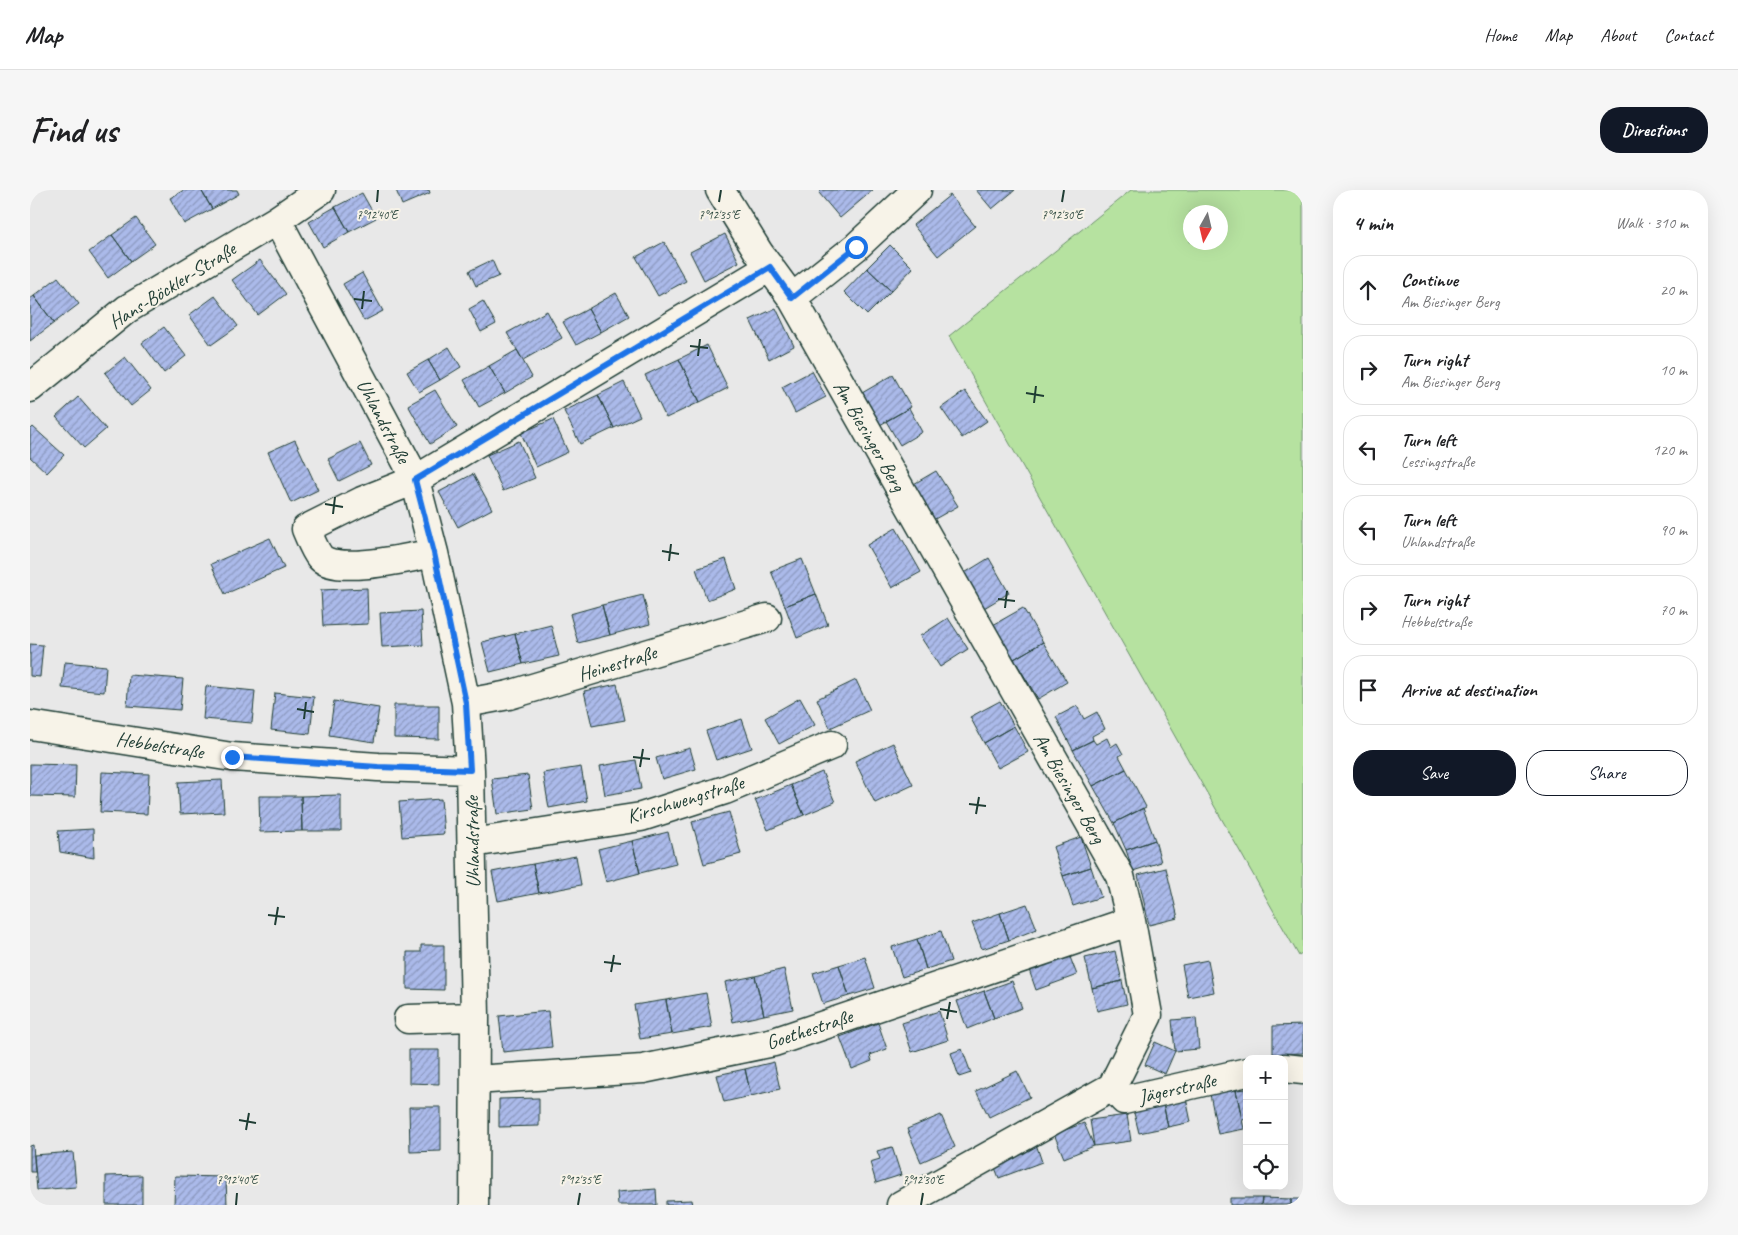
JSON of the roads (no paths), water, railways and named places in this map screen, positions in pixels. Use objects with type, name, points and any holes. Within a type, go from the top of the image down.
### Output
[{"type":"street","name":"Hans-Böckler-Straße","points":[[30,388],[128,309],[277,220],[321,190]]},
{"type":"street","points":[[434,553],[376,564],[333,565],[321,559],[306,529],[362,501],[415,480],[770,267],[759,253],[720,190]]},
{"type":"street","points":[[792,298],[856,247],[917,190]]},
{"type":"street","name":"Uhlandstraße","points":[[277,220],[415,480],[434,553],[466,703],[470,770],[475,1017],[474,1205]]},
{"type":"street","name":"Am Biesinger Berg","points":[[770,267],[792,298],[1120,876],[1131,921],[1148,1015],[1112,1087]]},
{"type":"street","name":"Heinestraße","points":[[466,703],[508,695],[767,618]]},
{"type":"street","name":"Hebbelstraße","points":[[30,725],[232,757],[378,767],[470,770]]},
{"type":"street","name":"Kirschwengstraße","points":[[472,843],[641,817],[725,790],[832,745]]},
{"type":"street","name":"Goethestraße","points":[[475,1080],[643,1069],[774,1042],[1131,921]]},
{"type":"street","points":[[408,1019],[475,1017]]},
{"type":"street","points":[[1288,1068],[1303,1070]]},
{"type":"street","name":"Jägerstraße","points":[[1112,1087],[1124,1100],[1243,1073]]},
{"type":"street","points":[[901,1205],[1112,1087]]}]
